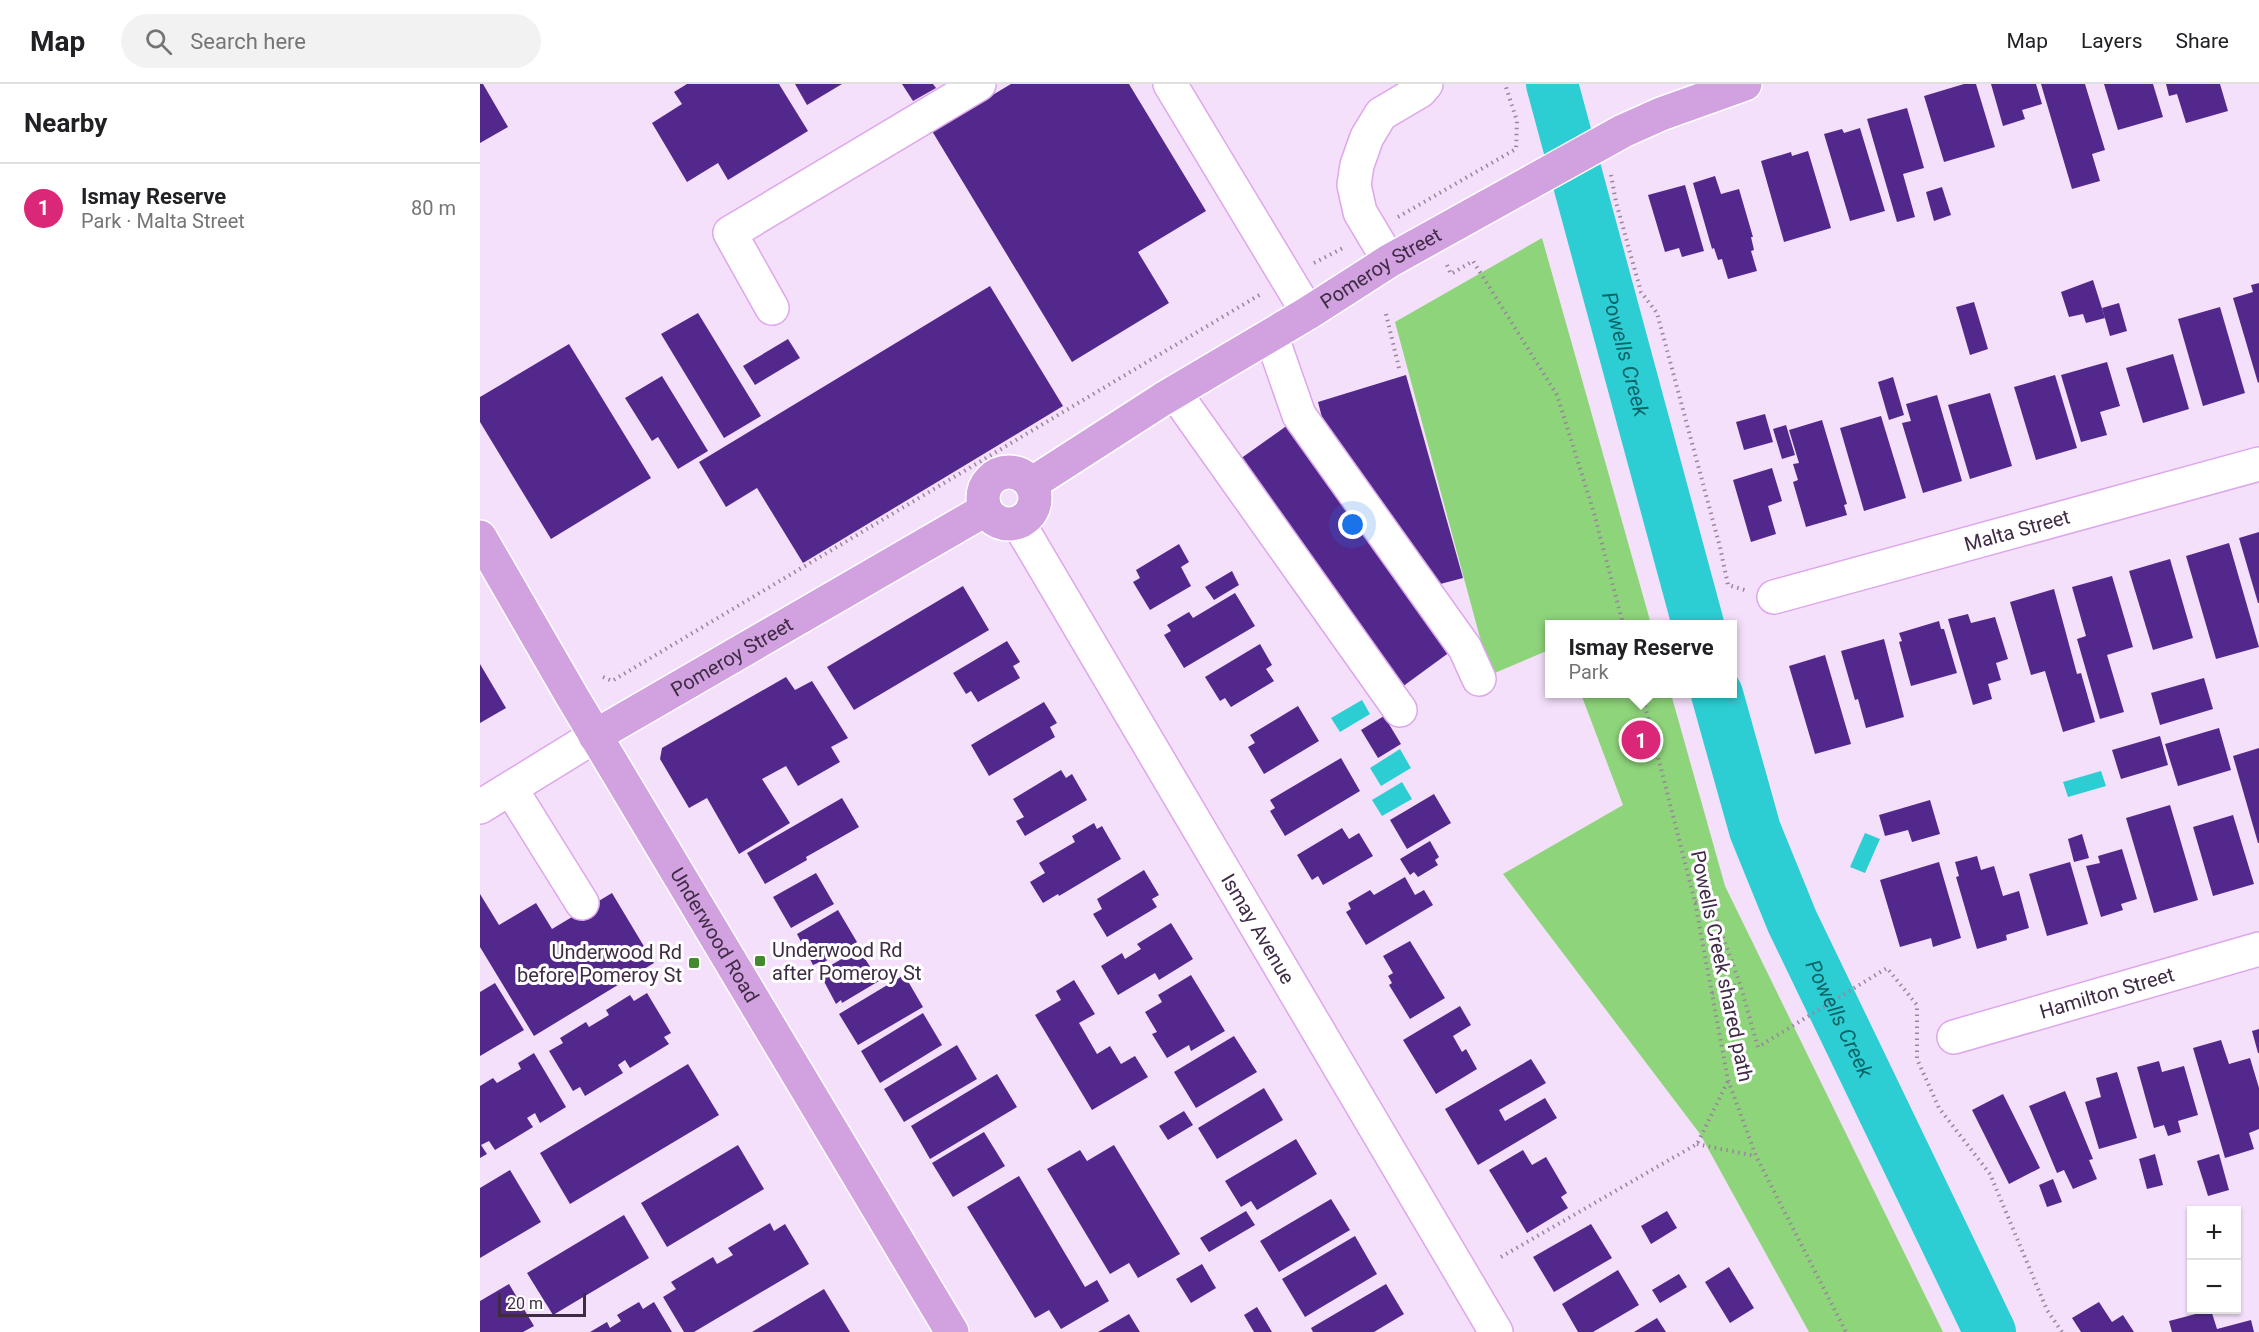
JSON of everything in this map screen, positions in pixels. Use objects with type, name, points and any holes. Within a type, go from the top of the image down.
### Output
[{"type":"main road","name":"Pomeroy Street","points":[[1031,484],[1389,261],[1601,143],[1661,114],[1745,84]]},
{"type":"main road","points":[[999,473],[1017,473],[1031,484],[1035,493],[1033,511],[1019,524],[1003,525],[989,517],[985,510],[982,494],[992,478],[999,473]]},
{"type":"main road","name":"Pomeroy Street","points":[[595,736],[985,510]]},
{"type":"main road","name":"Underwood Road","points":[[480,537],[595,736],[952,1332]]},
{"type":"street","points":[[772,308],[730,233],[979,84]]},
{"type":"street","points":[[1170,84],[1308,313]]},
{"type":"street","points":[[1389,261],[1360,212],[1353,185],[1357,165],[1367,137],[1381,114],[1420,91],[1426,84]]},
{"type":"street","points":[[1271,335],[1299,415],[1465,648],[1479,680]]},
{"type":"street","points":[[1175,393],[1400,710]]},
{"type":"street","name":"Malta Street","points":[[1774,597],[2259,464]]},
{"type":"street","name":"Ismay Avenue","points":[[1019,524],[1496,1332]]},
{"type":"street","name":"Pomeroy Street","points":[[480,807],[595,736]]},
{"type":"street","points":[[511,789],[582,903]]},
{"type":"street","name":"Hamilton Street","points":[[1954,1037],[2259,949]]},
{"type":"path","points":[[1415,207],[1516,149],[1517,121],[1505,84]]},
{"type":"path","points":[[1611,175],[1616,202],[1641,292],[1657,312],[1728,585],[1774,597]]},
{"type":"path","points":[[1451,274],[1473,261],[1557,395],[1594,513],[1622,620]]},
{"type":"path","points":[[603,676],[612,681],[1287,278]]},
{"type":"path","points":[[1386,314],[1399,368]]},
{"type":"path","name":"Powells Creek shared path","points":[[1643,698],[1695,902],[1728,1080],[1756,1156],[1846,1332]]},
{"type":"path","points":[[1695,902],[1714,912],[1740,984],[1758,1047],[1887,968],[1917,1005],[1917,1059],[1939,1108],[1990,1174],[2048,1310],[2062,1332]]},
{"type":"path","points":[[1712,993],[1740,984]]},
{"type":"path","points":[[1501,1257],[1697,1144],[1728,1080]]},
{"type":"path","points":[[1697,1144],[1756,1156]]},
{"type":"shaded area","points":[[1542,238],[1650,620],[1545,620],[1545,652],[1490,675],[1395,322]]},
{"type":"shaded area","points":[[1583,698],[1672,698],[1725,886],[1943,1332],[1809,1332],[1700,1134],[1503,874],[1623,805]]},
{"type":"shaded area","points":[[1362,700],[1370,714],[1340,732],[1331,718]]},
{"type":"shaded area","points":[[1400,749],[1411,768],[1381,786],[1370,768]]},
{"type":"shaded area","points":[[2101,771],[2106,786],[2068,797],[2063,782]]},
{"type":"shaded area","points":[[1402,782],[1412,799],[1382,816],[1372,800]]},
{"type":"shaded area","points":[[1865,833],[1880,839],[1865,873],[1850,867]]},
{"type":"building","points":[[480,84],[483,84],[508,127],[480,143]]},
{"type":"building","points":[[687,84],[779,84],[808,131],[728,180],[718,163],[687,182],[652,123],[682,104],[674,92]]},
{"type":"building","points":[[795,84],[842,84],[807,105]]},
{"type":"building","points":[[902,84],[933,84],[936,88],[913,101]]},
{"type":"building","points":[[1011,84],[1129,84],[1206,211],[1138,252],[1169,303],[1072,362],[932,131]]},
{"type":"building","points":[[1964,84],[1976,84],[1995,147],[1944,162],[1924,96]]},
{"type":"building","points":[[1991,84],[2036,84],[2042,104],[2022,110],[2025,119],[2003,126]]},
{"type":"building","points":[[2041,84],[2085,84],[2105,150],[2092,154],[2100,181],[2072,189]]},
{"type":"building","points":[[2104,84],[2153,84],[2163,117],[2118,130]]},
{"type":"building","points":[[2166,84],[2220,84],[2228,111],[2186,123],[2177,94],[2169,96]]},
{"type":"building","points":[[1907,108],[1924,168],[1903,174],[1915,217],[1897,222],[1867,119]]},
{"type":"building","points":[[1860,128],[1885,211],[1850,221],[1824,134],[1842,129],[1844,133]]},
{"type":"building","points":[[1808,151],[1831,228],[1784,242],[1761,161],[1791,152],[1792,156]]},
{"type":"building","points":[[1715,176],[1721,194],[1739,189],[1753,237],[1751,237],[1754,250],[1751,251],[1757,271],[1728,279],[1722,259],[1718,260],[1714,248],[1712,249],[1693,183]]},
{"type":"building","points":[[1685,185],[1704,251],[1682,257],[1679,248],[1665,252],[1648,195]]},
{"type":"building","points":[[1942,187],[1951,215],[1934,221],[1926,192]]},
{"type":"building","points":[[2093,280],[2105,318],[2086,323],[2083,314],[2069,317],[2061,292]]},
{"type":"building","points":[[2259,283],[2258,383],[2233,298],[2253,292],[2251,285]]},
{"type":"building","points":[[990,286],[1063,406],[803,563],[757,488],[726,507],[699,462]]},
{"type":"building","points":[[1974,302],[1988,349],[1970,355],[1956,307]]},
{"type":"building","points":[[2119,303],[2127,331],[2110,336],[2102,308]]},
{"type":"building","points":[[2220,307],[2245,393],[2203,406],[2178,319]]},
{"type":"building","points":[[698,313],[761,416],[724,438],[661,334]]},
{"type":"building","points":[[788,339],[800,358],[755,385],[743,366]]},
{"type":"building","points":[[569,344],[651,478],[551,539],[480,422],[480,397]]},
{"type":"building","points":[[2173,354],[2189,409],[2143,423],[2126,368]]},
{"type":"building","points":[[2107,362],[2120,406],[2100,412],[2107,435],[2081,442],[2061,375]]},
{"type":"building","points":[[1406,375],[1463,578],[1429,587],[1329,445],[1318,402]]},
{"type":"building","points":[[2055,375],[2077,448],[2036,460],[2014,387]]},
{"type":"building","points":[[662,376],[708,451],[678,469],[658,437],[652,441],[625,398]]},
{"type":"building","points":[[1893,377],[1904,415],[1889,420],[1878,382]]},
{"type":"building","points":[[1990,393],[2012,466],[1970,479],[1948,405]]},
{"type":"building","points":[[1937,395],[1962,481],[1923,493],[1902,423],[1911,421],[1906,404]]},
{"type":"building","points":[[1765,414],[1773,442],[1744,450],[1736,422]]},
{"type":"building","points":[[1881,416],[1906,498],[1864,511],[1840,428]]},
{"type":"building","points":[[1822,420],[1847,504],[1844,505],[1847,515],[1806,527],[1793,482],[1798,480],[1793,464],[1799,463],[1789,430]]},
{"type":"building","points":[[1292,422],[1454,649],[1402,687],[1240,459]]},
{"type":"building","points":[[1786,425],[1795,455],[1782,459],[1773,429]]},
{"type":"building","points":[[1772,468],[1782,501],[1768,506],[1776,534],[1751,542],[1733,480]]},
{"type":"building","points":[[2259,532],[2259,603],[2258,603],[2239,538]]},
{"type":"building","points":[[2229,543],[2259,647],[2216,659],[2186,556]]},
{"type":"building","points":[[1179,544],[1189,562],[1181,567],[1191,586],[1150,610],[1133,582],[1140,578],[1136,570]]},
{"type":"building","points":[[2170,559],[2193,638],[2153,650],[2129,571]]},
{"type":"building","points":[[1232,571],[1239,585],[1214,600],[1205,587]]},
{"type":"building","points":[[2112,576],[2133,647],[2107,655],[2124,712],[2100,719],[2077,639],[2086,636],[2072,587]]},
{"type":"building","points":[[963,586],[989,630],[854,710],[827,667]]},
{"type":"building","points":[[2054,589],[2077,674],[2081,673],[2095,722],[2063,732],[2045,671],[2031,675],[2010,602]]},
{"type":"building","points":[[1235,593],[1255,626],[1184,668],[1164,635],[1171,631],[1167,625],[1189,612],[1193,618]]},
{"type":"building","points":[[1968,614],[1971,623],[1995,617],[2008,659],[1996,663],[2001,680],[1988,684],[1992,699],[1973,705],[1948,619]]},
{"type":"building","points":[[1939,621],[1941,629],[1944,629],[1957,673],[1911,686],[1899,642],[1902,641],[1899,633]]},
{"type":"building","points":[[1884,639],[1904,717],[1866,728],[1858,699],[1855,700],[1841,651]]},
{"type":"building","points":[[1007,641],[1020,662],[1013,666],[1020,678],[978,702],[971,691],[966,694],[953,673]]},
{"type":"building","points":[[1260,644],[1272,665],[1266,669],[1274,681],[1231,707],[1225,698],[1220,701],[1205,677]]},
{"type":"building","points":[[1825,655],[1851,744],[1815,754],[1789,666]]},
{"type":"building","points":[[480,664],[506,708],[480,723]]},
{"type":"building","points":[[786,677],[795,690],[812,681],[848,738],[831,747],[840,762],[798,786],[786,766],[762,779],[790,823],[739,854],[707,798],[689,808],[660,759],[662,748]]},
{"type":"building","points":[[2204,678],[2213,709],[2160,725],[2151,693]]},
{"type":"building","points":[[1044,702],[1057,723],[1050,727],[1055,737],[989,776],[971,745]]},
{"type":"building","points":[[1298,706],[1319,741],[1264,774],[1248,747],[1255,743],[1250,735]]},
{"type":"building","points":[[1384,716],[1401,744],[1378,758],[1361,730]]},
{"type":"building","points":[[2219,728],[2231,770],[2178,786],[2165,744]]},
{"type":"building","points":[[2160,736],[2168,765],[2121,779],[2112,750]]},
{"type":"building","points":[[2259,748],[2259,843],[2258,843],[2233,756]]},
{"type":"building","points":[[1341,758],[1360,791],[1285,836],[1270,811],[1275,808],[1270,800]]},
{"type":"building","points":[[1061,770],[1066,778],[1072,774],[1087,800],[1025,836],[1016,821],[1024,817],[1013,799]]},
{"type":"building","points":[[1434,794],[1451,823],[1407,849],[1390,820]]},
{"type":"building","points":[[842,798],[859,827],[806,857],[807,860],[765,884],[747,853]]},
{"type":"building","points":[[1930,800],[1940,834],[1912,842],[1908,830],[1885,836],[1879,815]]},
{"type":"building","points":[[2170,805],[2198,900],[2154,913],[2126,818]]},
{"type":"building","points":[[2233,815],[2254,884],[2213,896],[2193,827]]},
{"type":"building","points":[[1094,823],[1097,829],[1102,826],[1121,859],[1043,903],[1030,882],[1045,873],[1039,863],[1075,842],[1072,836]]},
{"type":"building","points":[[1342,828],[1349,839],[1359,833],[1373,856],[1323,885],[1318,876],[1312,880],[1297,855]]},
{"type":"building","points":[[2082,834],[2089,858],[2074,862],[2068,839]]},
{"type":"building","points":[[1430,841],[1439,857],[1435,860],[1438,865],[1418,877],[1414,872],[1410,875],[1400,859]]},
{"type":"building","points":[[2122,849],[2137,899],[2121,904],[2123,910],[2101,917],[2086,866],[2100,863],[2098,856]]},
{"type":"building","points":[[1977,856],[1981,870],[1994,866],[2003,896],[2019,891],[2029,928],[2006,935],[2007,940],[1977,949],[1956,877],[1959,876],[1955,862]]},
{"type":"building","points":[[1939,862],[1961,938],[1933,947],[1931,938],[1900,947],[1880,880]]},
{"type":"building","points":[[2070,862],[2088,924],[2047,936],[2029,874]]},
{"type":"building","points":[[1144,870],[1159,895],[1152,899],[1157,907],[1107,937],[1093,914],[1102,909],[1097,899]]},
{"type":"building","points":[[816,873],[834,904],[791,928],[773,897]]},
{"type":"building","points":[[1405,877],[1415,895],[1424,890],[1433,905],[1366,945],[1346,912],[1351,909],[1348,903],[1370,890],[1374,895]]},
{"type":"building","points":[[612,893],[654,963],[534,1036],[480,947],[480,894],[499,925],[536,903],[552,929]]},
{"type":"building","points":[[838,910],[857,942],[821,964],[820,962],[813,965],[797,934]]},
{"type":"building","points":[[1171,923],[1193,959],[1159,980],[1155,973],[1118,995],[1101,966],[1122,953],[1125,959],[1141,949],[1137,944]]},
{"type":"building","points":[[1410,941],[1445,998],[1410,1019],[1389,985],[1392,983],[1388,976],[1393,973],[1383,956]]},
{"type":"building","points":[[859,949],[879,981],[842,1003],[841,1000],[836,1004],[819,972]]},
{"type":"building","points":[[914,969],[919,977],[909,983],[923,1007],[858,1045],[839,1014]]},
{"type":"building","points":[[1191,975],[1225,1031],[1191,1051],[1189,1045],[1167,1058],[1152,1034],[1157,1032],[1145,1012],[1162,1002],[1158,995]]},
{"type":"building","points":[[1074,980],[1095,1014],[1079,1023],[1097,1054],[1110,1046],[1121,1064],[1135,1056],[1148,1077],[1092,1110],[1035,1015],[1061,1000],[1056,991]]},
{"type":"building","points":[[495,983],[524,1030],[480,1056],[480,992]]},
{"type":"building","points":[[647,993],[671,1033],[664,1037],[669,1044],[630,1068],[625,1060],[618,1065],[623,1073],[585,1096],[580,1087],[573,1091],[549,1051],[563,1043],[560,1038],[586,1022],[589,1027],[609,1015],[606,1010],[630,995],[634,1001]]},
{"type":"building","points":[[1460,1006],[1471,1025],[1453,1036],[1462,1052],[1466,1049],[1477,1069],[1436,1094],[1403,1040]]},
{"type":"building","points":[[923,1013],[942,1045],[880,1083],[861,1051]]},
{"type":"building","points":[[2259,1029],[2259,1053],[2258,1053],[2252,1031]]},
{"type":"building","points":[[1234,1036],[1257,1072],[1196,1108],[1174,1072]]},
{"type":"building","points":[[2221,1040],[2229,1064],[2250,1058],[2259,1088],[2259,1129],[2249,1133],[2254,1149],[2225,1158],[2193,1048]]},
{"type":"building","points":[[957,1045],[977,1079],[904,1122],[884,1089]]},
{"type":"building","points":[[534,1053],[566,1107],[540,1123],[535,1113],[527,1118],[533,1127],[495,1150],[489,1141],[481,1145],[487,1154],[480,1158],[480,1086],[493,1078],[497,1083],[521,1069],[518,1063]]},
{"type":"building","points":[[1531,1059],[1546,1083],[1499,1110],[1505,1121],[1545,1098],[1557,1118],[1478,1165],[1445,1109]]},
{"type":"building","points":[[2159,1061],[2162,1072],[2184,1066],[2198,1115],[2178,1121],[2181,1132],[2168,1136],[2164,1125],[2154,1128],[2137,1067]]},
{"type":"building","points":[[688,1064],[719,1115],[570,1204],[540,1153]]},
{"type":"building","points":[[2117,1072],[2137,1138],[2099,1149],[2085,1102],[2101,1097],[2096,1078]]},
{"type":"building","points":[[997,1074],[1017,1107],[930,1159],[911,1126]]},
{"type":"building","points":[[1264,1088],[1283,1120],[1217,1159],[1198,1128]]},
{"type":"building","points":[[2065,1091],[2093,1159],[2089,1160],[2097,1179],[2073,1189],[2064,1170],[2057,1173],[2029,1106]]},
{"type":"building","points":[[2003,1094],[2040,1168],[2009,1184],[1972,1110]]},
{"type":"building","points":[[1184,1111],[1193,1125],[1168,1140],[1159,1126]]},
{"type":"building","points":[[984,1132],[1005,1166],[953,1197],[932,1163]]},
{"type":"building","points":[[1296,1139],[1317,1174],[1257,1210],[1251,1201],[1241,1207],[1225,1181]]},
{"type":"building","points":[[738,1145],[764,1189],[667,1247],[641,1203]]},
{"type":"building","points":[[1114,1145],[1180,1254],[1138,1278],[1129,1263],[1110,1274],[1047,1169],[1080,1150],[1087,1161]]},
{"type":"building","points":[[1523,1150],[1532,1165],[1546,1157],[1567,1193],[1561,1197],[1568,1208],[1527,1233],[1489,1170]]},
{"type":"building","points":[[2155,1154],[2163,1185],[2147,1189],[2139,1159]]},
{"type":"building","points":[[2219,1154],[2229,1190],[2208,1196],[2197,1161]]},
{"type":"building","points":[[510,1170],[541,1222],[480,1258],[480,1188]]},
{"type":"building","points":[[1019,1176],[1085,1287],[1097,1280],[1109,1301],[1061,1329],[1049,1310],[1035,1318],[967,1207]]},
{"type":"building","points":[[2053,1179],[2062,1202],[2047,1207],[2039,1185]]},
{"type":"building","points":[[1331,1199],[1350,1230],[1279,1272],[1260,1241]]},
{"type":"building","points":[[1246,1211],[1255,1225],[1209,1252],[1200,1238]]},
{"type":"building","points":[[1667,1211],[1677,1228],[1651,1244],[1641,1226]]},
{"type":"building","points":[[624,1215],[649,1258],[553,1315],[527,1273]]},
{"type":"building","points":[[770,1223],[774,1231],[785,1224],[809,1264],[694,1332],[684,1332],[663,1297],[676,1289],[671,1282],[713,1257],[717,1264],[733,1255],[728,1248]]},
{"type":"building","points":[[1591,1224],[1612,1258],[1554,1292],[1533,1257]]},
{"type":"building","points":[[1355,1236],[1377,1274],[1305,1317],[1282,1279]]},
{"type":"building","points":[[1202,1264],[1216,1288],[1191,1303],[1176,1279]]},
{"type":"building","points":[[1729,1267],[1754,1308],[1730,1323],[1705,1282]]},
{"type":"building","points":[[1618,1270],[1639,1305],[1593,1332],[1578,1332],[1562,1304]]},
{"type":"building","points":[[1679,1274],[1687,1287],[1660,1303],[1652,1290]]},
{"type":"building","points":[[509,1284],[534,1326],[523,1332],[480,1332],[480,1301]]},
{"type":"building","points":[[1386,1284],[1404,1314],[1374,1332],[1313,1332],[1311,1328]]},
{"type":"building","points":[[824,1289],[850,1332],[752,1332]]},
{"type":"building","points":[[639,1302],[643,1309],[654,1302],[672,1332],[590,1332],[607,1322],[610,1328],[621,1321],[617,1315]]},
{"type":"building","points":[[2099,1302],[2112,1322],[2123,1315],[2134,1332],[2081,1332],[2072,1318]]},
{"type":"building","points":[[1257,1307],[1272,1332],[1254,1332],[1244,1315]]},
{"type":"building","points":[[1129,1314],[1140,1332],[1098,1332]]},
{"type":"building","points":[[2196,1314],[2212,1314],[2217,1329],[2251,1320],[2254,1332],[2172,1332],[2169,1321]]},
{"type":"building","points":[[1657,1318],[1666,1332],[1634,1332]]},
{"type":"waterway","name":"Powells Creek","points":[[1552,84],[1697,620]]},
{"type":"waterway","name":"Powells Creek","points":[[1718,698],[1755,830],[1792,921],[1990,1332]]},
{"type":"place","name":"Ismay Reserve","points":[[1641,740]]},
{"type":"place","name":"Underwood Rd after Pomeroy St","points":[[760,961]]},
{"type":"place","name":"Underwood Rd before Pomeroy St","points":[[694,963]]}]
